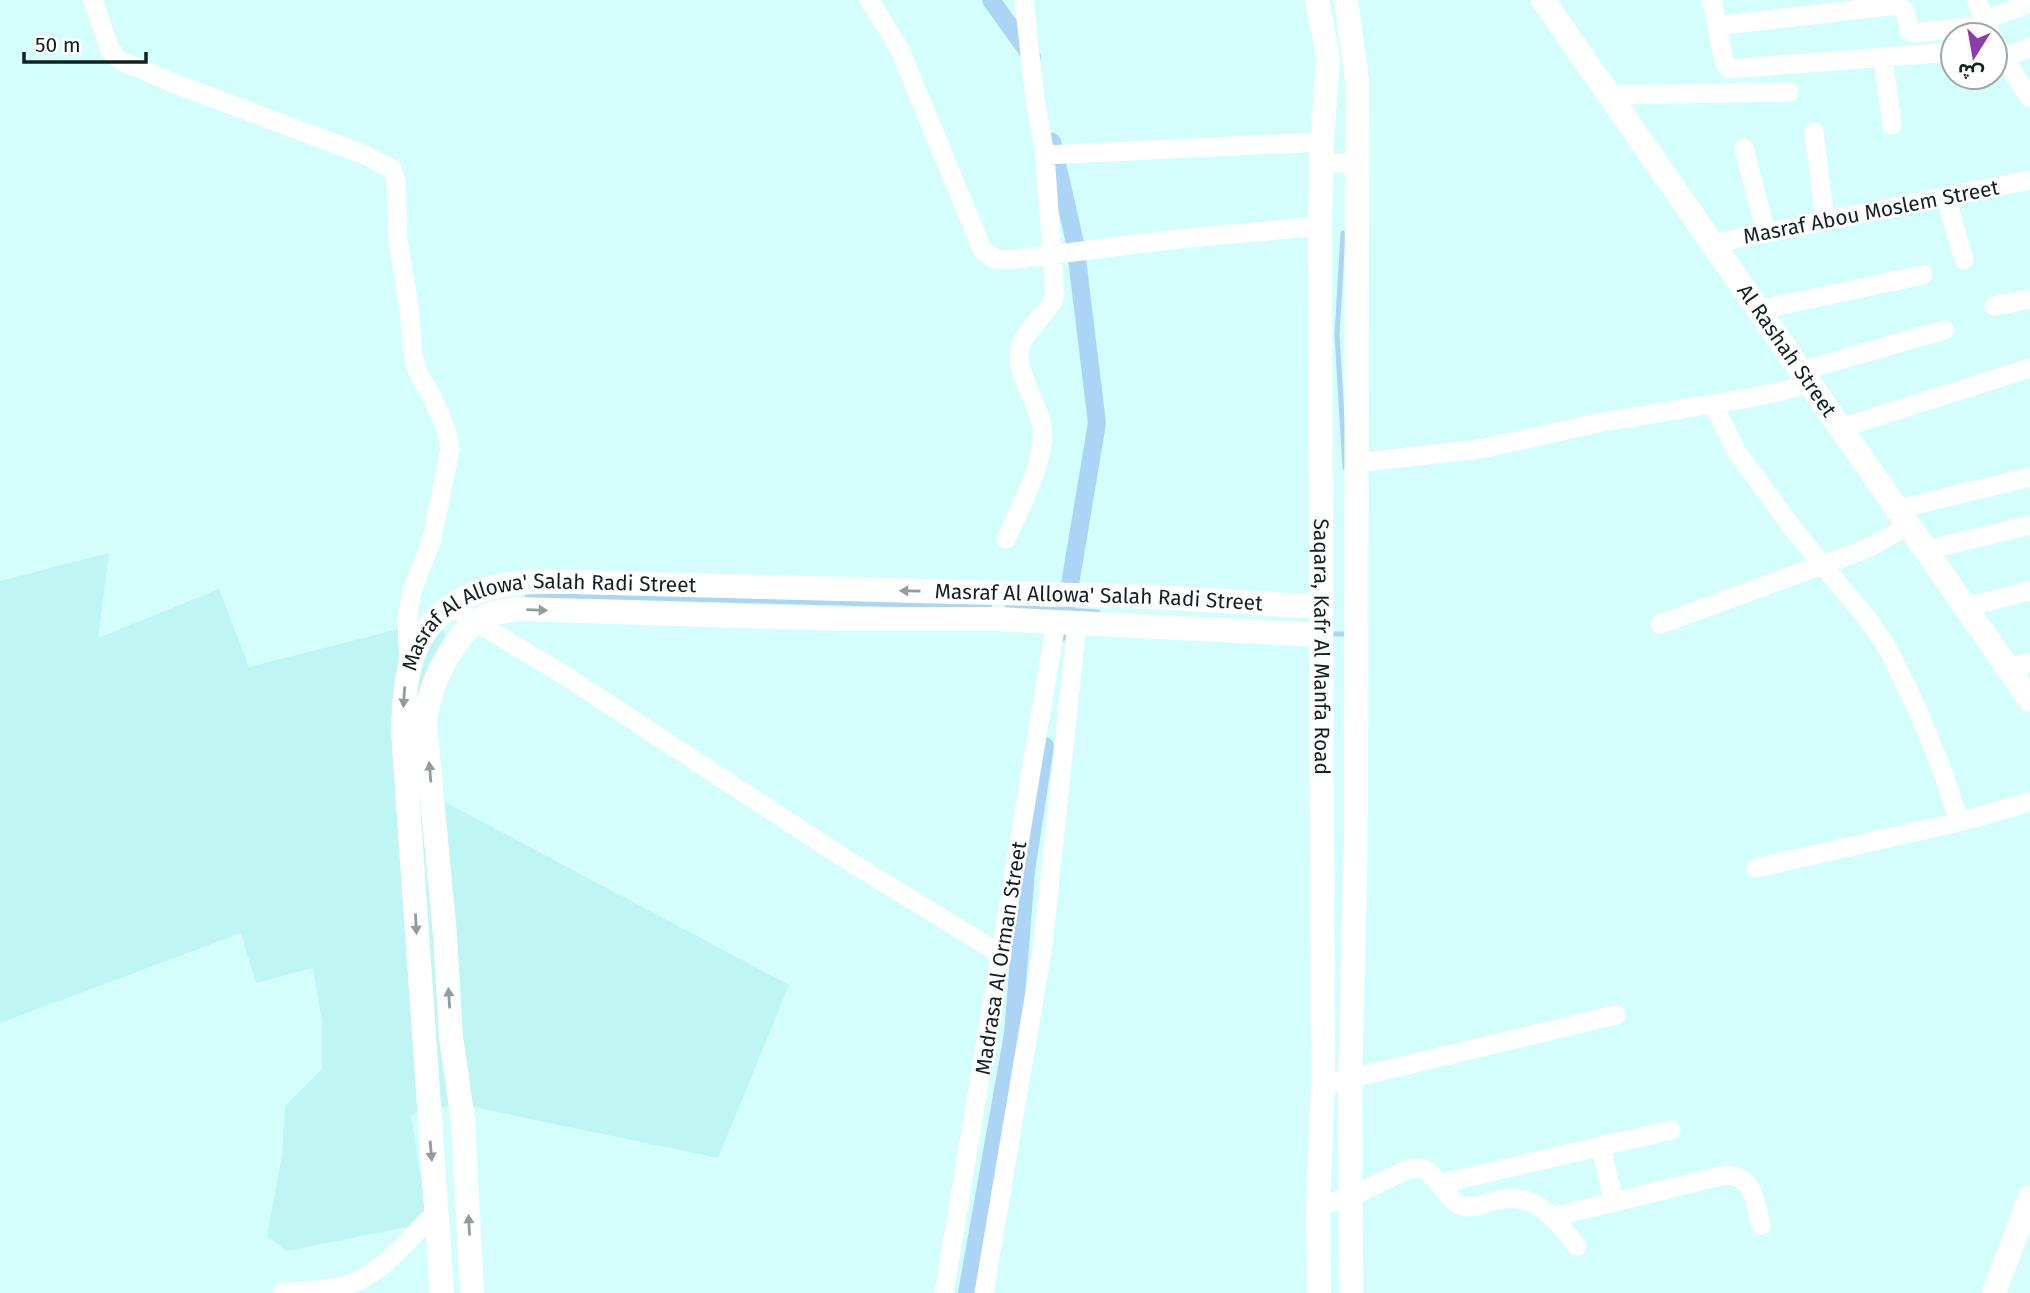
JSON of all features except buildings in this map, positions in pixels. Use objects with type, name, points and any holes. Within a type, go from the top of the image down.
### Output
[{"type":"street","points":[[93,0],[110,50],[121,61],[365,155],[392,169],[396,181],[398,240],[409,308],[413,355],[418,373],[446,429],[450,450],[432,539],[412,591],[407,621],[409,667]]},
{"type":"street","points":[[869,0],[899,48],[983,251],[995,259],[1009,260],[1179,239],[1320,226]]},
{"type":"street","points":[[1006,539],[1033,477],[1042,430],[1019,359],[1022,342],[1031,325],[1053,302],[1055,294],[1045,155],[1035,99],[1024,0]]},
{"type":"street","name":"Saqara, Kafr Al Manfa Road","points":[[1317,0],[1328,57],[1320,226],[1338,430],[1355,463],[1356,841],[1322,1085],[1334,1201],[1351,1293]]},
{"type":"street","name":"Saqara, Kafr Al Manfa Road","points":[[1319,1293],[1350,1078],[1339,955],[1320,635],[1338,430],[1353,163],[1356,60],[1346,0]]},
{"type":"street","name":"Al Rashah Street","points":[[1543,0],[1966,607],[2019,665],[2030,700]]},
{"type":"street","points":[[1713,0],[1725,64],[1733,70],[1939,53]]},
{"type":"street","points":[[1976,0],[1985,21]]},
{"type":"street","points":[[2009,25],[2030,3]]},
{"type":"street","points":[[1717,26],[1896,5],[1905,11],[1909,30],[1939,35]]},
{"type":"street","points":[[2009,43],[2030,47]]},
{"type":"street","points":[[1883,58],[1892,125]]},
{"type":"street","points":[[2009,63],[2029,94]]},
{"type":"street","points":[[1609,95],[1789,92]]},
{"type":"street","points":[[1814,132],[1825,221]]},
{"type":"street","points":[[1744,148],[1766,233]]},
{"type":"street","points":[[1045,155],[1323,156],[1353,163]]},
{"type":"street","name":"Masraf Abou Moslem Street","points":[[1711,244],[2030,180]]},
{"type":"street","points":[[1946,197],[1965,260]]},
{"type":"street","points":[[1758,310],[1923,275]]},
{"type":"street","points":[[1994,306],[2030,299]]},
{"type":"street","points":[[1355,463],[1480,449],[1603,422],[1782,391],[1805,377],[1944,330]]},
{"type":"street","points":[[1841,428],[2030,368]]},
{"type":"street","points":[[1713,404],[1737,452],[1822,565],[1870,622],[1888,649],[1919,713],[1944,775],[1959,822]]},
{"type":"street","points":[[1660,624],[1866,549],[1904,517],[2030,477]]},
{"type":"street","points":[[1927,550],[2030,525]]},
{"type":"street","name":"Masraf Al Allowa' Salah Radi Street","points":[[442,1293],[403,731],[404,692],[409,667],[421,636],[439,614],[466,596],[489,588],[533,581],[1157,597],[1321,607]]},
{"type":"street","points":[[873,590],[874,619]]},
{"type":"street","points":[[1966,607],[2030,591]]},
{"type":"street","points":[[998,592],[998,620]]},
{"type":"street","points":[[1066,622],[1081,595]]},
{"type":"street","points":[[450,607],[564,675],[847,860],[1002,955]]},
{"type":"street","name":"Masraf Al Allowa' Salah Radi Street","points":[[472,1293],[463,1121],[452,1037],[425,724],[436,678],[464,634],[476,623],[497,612],[519,609],[1066,622],[1320,635]]},
{"type":"street","name":"Madrasa Al Orman Street","points":[[944,1293],[1002,955],[1066,622]]},
{"type":"street","name":"Madrasa Al Orman Street","points":[[984,1293],[1043,945],[1066,622]]},
{"type":"street","points":[[1756,868],[1959,822],[2030,802]]},
{"type":"street","points":[[1322,1085],[1616,1015]]},
{"type":"street","points":[[1439,1184],[1671,1130]]},
{"type":"street","points":[[1601,1146],[1614,1203]]},
{"type":"street","points":[[1334,1201],[1418,1168],[1429,1171],[1449,1196],[1463,1206],[1510,1197],[1521,1198],[1553,1217],[1577,1246]]},
{"type":"street","points":[[1553,1217],[1726,1175],[1745,1179],[1750,1185],[1761,1224]]},
{"type":"street","points":[[1994,1293],[2030,1197]]},
{"type":"street","points":[[282,1293],[321,1290],[364,1279],[378,1270],[437,1211]]},
{"type":"shaded area","points":[[109,553],[98,638],[219,589],[249,667],[438,619],[454,656],[428,712],[445,802],[789,985],[718,1158],[459,1104],[411,1115],[428,1223],[286,1251],[267,1236],[282,1156],[285,1106],[322,1069],[322,1021],[313,968],[256,983],[241,933],[0,1023],[0,581]]},
{"type":"waterway","points":[[991,0],[1032,57]]},
{"type":"waterway","points":[[1052,142],[1075,243],[1097,423],[1062,632]]},
{"type":"waterway","points":[[1343,233],[1337,335],[1345,468]]},
{"type":"waterway","points":[[527,597],[579,596],[990,607]]},
{"type":"waterway","points":[[1007,607],[1098,612]]},
{"type":"waterway","points":[[1331,634],[1344,634]]},
{"type":"waterway","points":[[967,1293],[1013,1034],[1026,871],[1045,746]]}]
